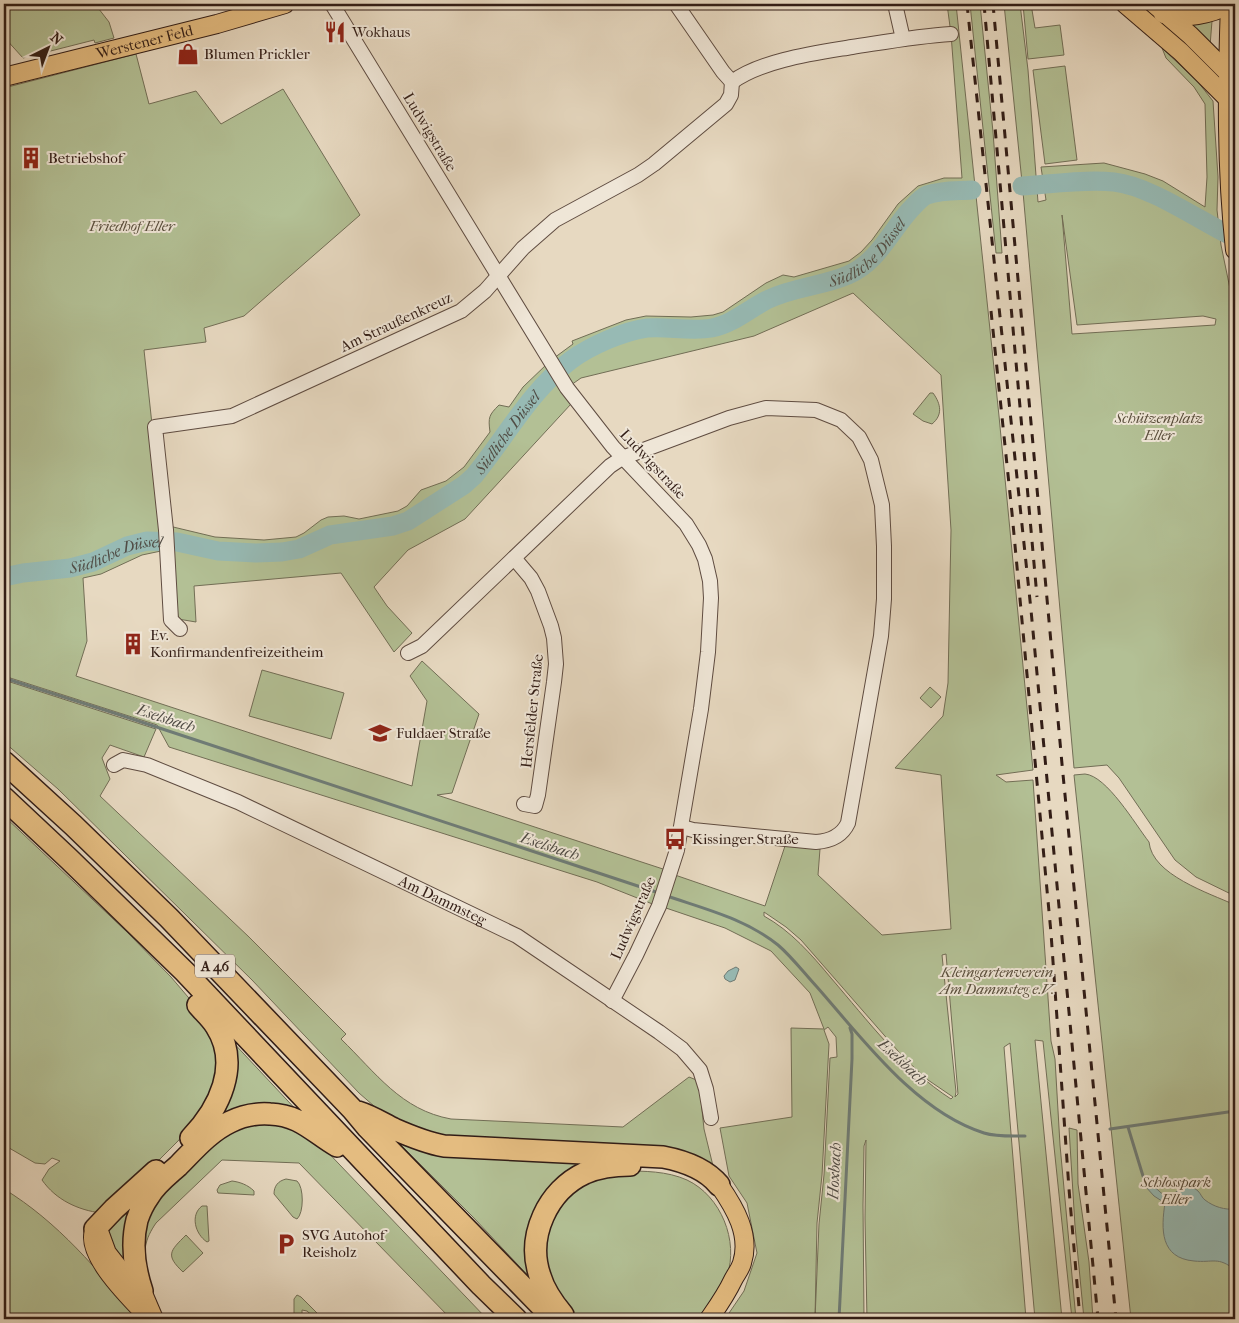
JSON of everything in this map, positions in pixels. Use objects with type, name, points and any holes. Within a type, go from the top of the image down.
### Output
[{"type":"highway","name":"A 46","points":[[4,762],[73,825],[169,918],[454,1218],[554,1319]]},
{"type":"highway","name":"A 46","points":[[4,798],[185,972],[481,1285],[516,1319]]},
{"type":"highway","points":[[95,1229],[200,1129],[214,1109],[222,1091],[226,1071],[224,1044],[216,1025],[187,993],[185,972]]},
{"type":"highway","points":[[353,1110],[371,1115],[394,1129],[432,1144],[444,1146],[663,1157],[680,1161],[709,1174],[719,1193]]},
{"type":"highway","points":[[142,1291],[136,1274],[133,1248],[138,1218],[143,1206],[149,1195],[162,1181],[208,1137],[231,1121],[250,1115],[271,1114],[298,1119],[326,1140],[366,1162]]},
{"type":"highway","points":[[566,1319],[553,1303],[540,1276],[536,1246],[539,1225],[546,1209],[571,1182],[585,1173],[621,1165],[657,1166],[679,1172],[719,1193]]},
{"type":"main road","name":"Werstener Feld","points":[[4,77],[217,24],[285,4]]},
{"type":"main road","points":[[1125,4],[1181,52],[1231,102]]},
{"type":"main road","points":[[1136,4],[1147,10],[1168,15],[1201,15],[1230,4],[1232,76],[1228,169],[1235,250]]},
{"type":"main road","points":[[1154,4],[1232,76]]},
{"type":"main road","points":[[709,1319],[728,1293],[733,1279],[733,1232],[719,1193]]},
{"type":"main road","points":[[95,1229],[100,1234],[107,1254],[125,1276],[142,1291],[152,1319],[112,1276],[97,1255],[92,1237],[95,1229]]},
{"type":"street","name":"Ludwigstraße","points":[[332,4],[564,383],[622,458],[686,524],[705,560],[710,581],[711,598],[708,652],[702,703],[682,827],[660,906],[612,1001]]},
{"type":"street","points":[[676,4],[732,82],[742,74],[795,57],[903,39],[951,34]]},
{"type":"street","points":[[895,4],[903,39]]},
{"type":"street","name":"Am Straußenkreuz","points":[[180,629],[171,620],[166,530],[154,427],[232,416],[461,311],[484,291],[523,248],[555,220],[646,169],[713,115],[730,100],[732,82]]},
{"type":"street","points":[[408,653],[422,646],[610,466],[622,458],[729,418],[766,408],[816,410],[841,420],[859,437],[871,460],[882,504],[884,546],[884,599],[881,636],[853,803],[846,828],[833,839],[816,842],[693,830],[682,827]]},
{"type":"street","name":"Hersfelder Straße","points":[[514,558],[531,578],[545,608],[553,632],[556,664],[538,795],[535,806],[524,804]]},
{"type":"street","name":"Am Dammsteg","points":[[114,765],[123,760],[148,765],[264,815],[517,936],[659,1032],[692,1059],[700,1070],[706,1089],[711,1118]]},
{"type":"green space","points":[[4,4],[95,4],[109,22],[114,38],[95,43],[94,40],[23,58],[4,37]]},
{"type":"green space","name":"Kleingartenverein Am Dammsteg e.V.","points":[[947,4],[956,4],[999,416],[1033,770],[996,775],[1006,782],[1033,780],[1051,1041],[1055,1059],[1060,1145],[1076,1319],[1072,1319],[1043,1041],[1035,1040],[1062,1319],[1035,1319],[1010,1043],[1004,1047],[1026,1319],[867,1319],[866,1140],[864,1146],[863,1205],[864,1319],[815,1319],[725,1319],[744,1291],[757,1253],[747,1203],[729,1176],[720,1128],[792,1117],[791,1028],[824,1029],[810,993],[771,951],[725,928],[663,907],[675,875],[765,906],[786,843],[820,849],[818,875],[882,935],[951,929],[941,775],[895,768],[943,716],[948,683],[951,530],[941,375],[853,293],[754,336],[581,378],[571,385],[554,358],[573,344],[572,341],[626,320],[646,316],[691,317],[713,315],[723,312],[766,283],[783,275],[794,277],[849,261],[861,252],[898,204],[918,186],[944,178],[962,178]],"holes":[[[764,912],[801,940],[905,1059],[928,1080],[953,1097],[951,1099],[917,1073],[887,1043],[808,952],[792,936],[764,916]],[[946,954],[958,1094],[955,1097],[942,955]],[[828,1027],[836,1037],[837,1057],[830,1058],[815,1319],[817,1223],[822,1175],[829,1044],[824,1030]]]},
{"type":"green space","points":[[970,4],[980,4],[993,132],[1002,253],[996,253]]},
{"type":"green space","name":"Schützenplatz Eller","points":[[1004,4],[1020,4],[1028,70],[1038,202],[1046,200],[1041,167],[1104,163],[1163,181],[1205,207],[1207,177],[1205,104],[1194,87],[1166,58],[1162,48],[1198,82],[1213,101],[1218,177],[1217,210],[1221,245],[1235,313],[1235,896],[1196,877],[1175,860],[1119,778],[1107,765],[1074,768],[1023,192]],"holes":[[[1062,215],[1077,325],[1203,316],[1216,319],[1215,325],[1072,334]]]},
{"type":"green space","points":[[1023,4],[1031,4],[1035,28],[1060,25],[1064,55],[1028,59]]},
{"type":"green space","points":[[1168,4],[1211,4],[1184,8],[1169,7]]},
{"type":"green space","points":[[1212,21],[1210,46],[1191,25]]},
{"type":"green space","name":"Friedhof Eller","points":[[136,54],[149,104],[196,91],[221,124],[283,89],[360,215],[244,316],[204,328],[206,342],[144,350],[157,471],[161,551],[142,555],[101,574],[83,578],[87,641],[76,676],[412,786],[427,701],[410,676],[422,661],[479,714],[452,793],[437,795],[666,870],[655,905],[597,882],[169,747],[157,725],[4,676],[4,88]]},
{"type":"green space","points":[[1065,66],[1077,160],[1045,164],[1033,70]]},
{"type":"green space","points":[[547,364],[571,404],[465,519],[408,550],[374,587],[387,606],[412,633],[394,652],[341,573],[194,586],[196,622],[178,619],[169,526],[215,537],[264,540],[296,537],[328,517],[344,516],[359,519],[398,511],[407,506],[421,490],[446,481],[464,467],[490,432],[489,420],[493,411],[499,405],[509,407],[523,387]]},
{"type":"green space","points":[[930,393],[933,393],[936,397],[940,409],[936,421],[932,424],[923,421],[913,414]]},
{"type":"green space","points":[[262,670],[344,693],[331,739],[249,716]]},
{"type":"green space","points":[[4,680],[156,729],[144,757],[110,745],[102,758],[110,779],[100,796],[249,937],[346,1034],[341,1039],[378,1077],[403,1099],[433,1114],[451,1119],[623,1127],[689,1077],[699,1081],[704,1129],[714,1170],[452,1142],[382,1113],[359,1093],[252,980],[58,789],[4,742]]},
{"type":"green space","points":[[930,687],[941,697],[931,708],[920,698]]},
{"type":"green space","name":"Schlosspark Eller","points":[[1085,774],[1102,783],[1120,802],[1149,842],[1152,854],[1160,864],[1183,881],[1235,905],[1235,1319],[1131,1319],[1074,775]]},
{"type":"green space","points":[[4,816],[127,932],[171,977],[205,1017],[221,1067],[200,1117],[133,1186],[101,1213],[76,1207],[68,1203],[54,1193],[42,1180],[49,1169],[60,1161],[52,1158],[45,1164],[35,1163],[4,1145]]},
{"type":"green space","points":[[229,1038],[301,1115],[251,1111],[155,1184],[131,1273],[110,1252],[107,1223],[202,1131]]},
{"type":"green space","points":[[245,1123],[286,1124],[318,1142],[487,1319],[451,1319],[299,1163],[222,1160],[156,1223],[147,1240],[145,1258],[148,1271],[145,1272],[138,1248],[152,1202],[212,1142]]},
{"type":"green space","points":[[1069,1128],[1077,1130],[1078,1184],[1089,1262],[1093,1319],[1084,1319],[1075,1226]]},
{"type":"green space","points":[[394,1138],[652,1163],[555,1190],[534,1282],[473,1217]]},
{"type":"green space","points":[[623,1171],[663,1173],[687,1180],[699,1187],[718,1208],[729,1234],[730,1262],[724,1282],[701,1319],[577,1319],[546,1277],[544,1233],[551,1214],[575,1187]]},
{"type":"green space","points":[[286,1179],[297,1181],[301,1189],[302,1206],[297,1219],[293,1217],[274,1194],[277,1184]]},
{"type":"green space","points":[[232,1181],[249,1187],[254,1191],[254,1195],[218,1193],[217,1190],[220,1185]]},
{"type":"green space","points":[[4,1189],[24,1202],[60,1232],[92,1265],[138,1319],[4,1319]]},
{"type":"green space","points":[[202,1206],[207,1206],[209,1241],[207,1242],[199,1234],[195,1224],[196,1214]]},
{"type":"green space","points":[[186,1235],[203,1253],[183,1272],[174,1261],[172,1253],[176,1245]]},
{"type":"green space","points":[[297,1295],[323,1319],[316,1319],[307,1311],[302,1310],[302,1319],[294,1319],[294,1299]]},
{"type":"water","points":[[736,967],[739,969],[735,980],[730,982],[725,979],[724,976],[728,971]]},
{"type":"water","points":[[1150,1183],[1168,1199],[1174,1193],[1190,1187],[1194,1188],[1204,1199],[1216,1206],[1235,1209],[1235,1270],[1220,1262],[1183,1259],[1169,1248],[1163,1232],[1165,1203],[1154,1196],[1145,1186]]},
{"type":"waterway","name":"Südliche Düssel","points":[[1022,186],[1092,181],[1128,185],[1160,197],[1235,238]]},
{"type":"waterway","name":"Südliche Düssel","points":[[4,577],[70,568],[93,562],[127,546],[147,541],[177,542],[218,551],[282,552],[299,549],[330,535],[393,526],[408,521],[464,485],[474,476],[543,386],[556,372],[588,350],[607,340],[647,328],[696,329],[720,326],[779,295],[848,275],[876,255],[903,219],[922,198],[938,192],[972,190]]},
{"type":"waterway","name":"Eselsbach","points":[[4,678],[659,893]]},
{"type":"waterway","name":"Eselsbach","points":[[667,896],[739,921],[778,945],[892,1071],[913,1091],[936,1108],[959,1123],[984,1133],[999,1136],[1025,1136]]},
{"type":"waterway","name":"Hoxbach","points":[[839,1319],[852,1059],[852,1034],[850,1028]]},
{"type":"waterway","name":"Eselsbach","points":[[1110,1129],[1235,1111]]},
{"type":"waterway","points":[[1128,1127],[1143,1176],[1150,1187]]},
{"type":"railway","points":[[967,4],[1031,610],[1098,1319]]},
{"type":"railway","points":[[984,4],[1037,597]]},
{"type":"railway","points":[[993,4],[1062,764],[1116,1319]]},
{"type":"railway","points":[[991,311],[1012,513],[1051,933],[1080,1319]]},
{"type":"place","name":"Wokhaus","points":[[335,32]]},
{"type":"place","name":"Blumen Prickler","points":[[188,54]]},
{"type":"place","name":"Betriebshof","points":[[31,158]]},
{"type":"place","name":"Ev. Konfirmandenfreizeitheim","points":[[133,644]]},
{"type":"place","name":"Fuldaer Straße","points":[[380,733]]},
{"type":"place","name":"Kissinger Straße","points":[[675,839]]},
{"type":"place","name":"SVG Autohof Reisholz","points":[[286,1244]]}]
